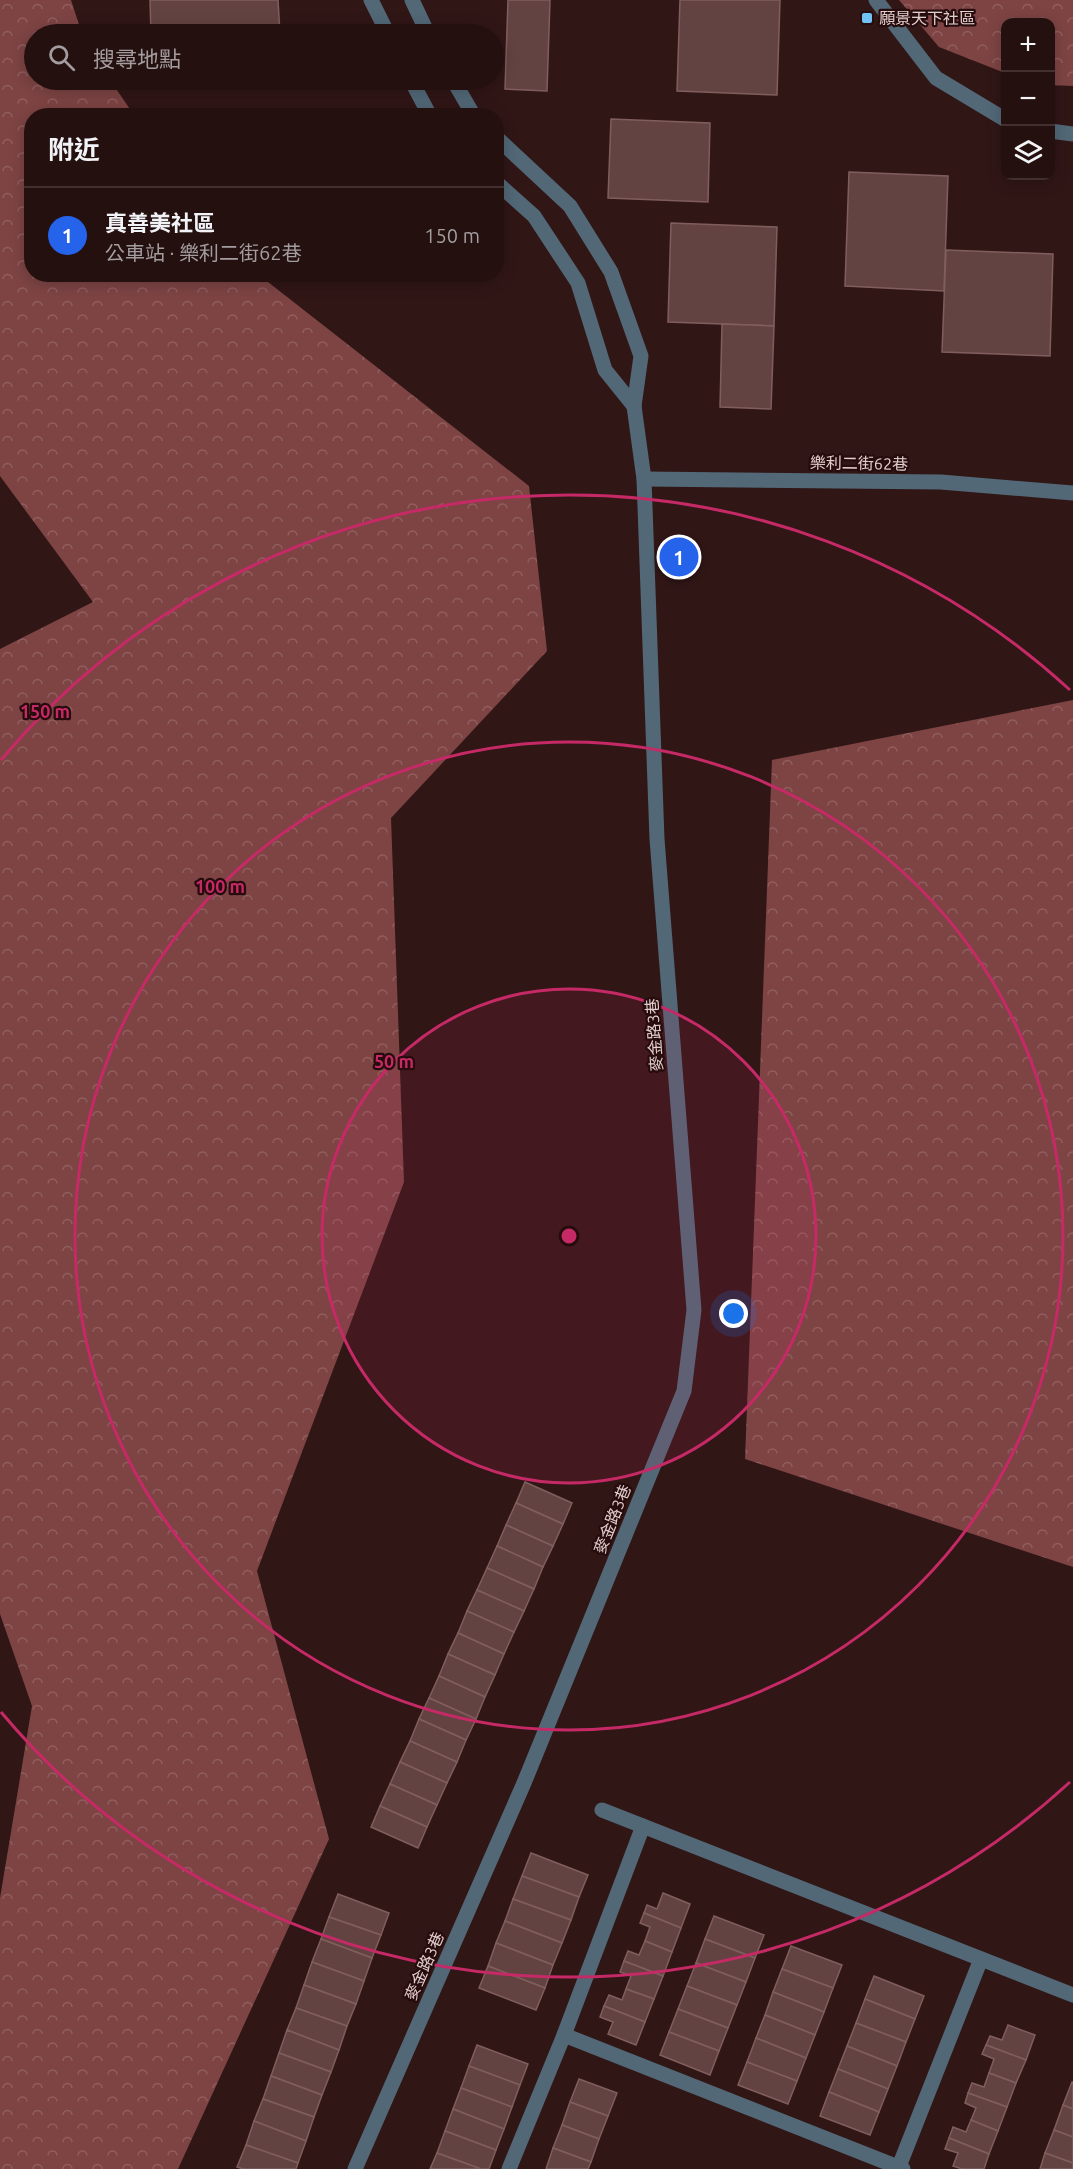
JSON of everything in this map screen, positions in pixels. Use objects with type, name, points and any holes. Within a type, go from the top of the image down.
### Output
[{"type":"street","points":[[371,0],[383,24]]},
{"type":"street","points":[[412,0],[423,24]]},
{"type":"street","points":[[876,0],[936,78],[1001,118]]},
{"type":"street","points":[[416,90],[426,108]]},
{"type":"street","points":[[459,90],[469,108]]},
{"type":"street","points":[[1055,132],[1073,134]]},
{"type":"street","points":[[504,144],[570,206],[611,272],[641,356],[634,406],[644,479]]},
{"type":"street","points":[[504,189],[534,216],[578,283],[605,370],[634,406]]},
{"type":"street","name":"樂利二街62巷","points":[[644,479],[941,482],[1073,493]]},
{"type":"street","name":"麥金路3巷","points":[[355,2169],[524,1783],[684,1391],[694,1310],[657,839],[644,479]]},
{"type":"street","points":[[602,1810],[1073,1995]]},
{"type":"street","points":[[509,2169],[564,2035],[643,1826]]},
{"type":"street","points":[[564,2035],[900,2168],[981,1959]]},
{"type":"green space","points":[[0,0],[71,0],[79,24],[24,24],[24,90],[117,90],[129,108],[24,108],[24,282],[268,282],[529,486],[547,651],[391,818],[404,1182],[257,1571],[329,1839],[178,2169],[0,2169],[0,1898],[32,1706],[0,1614],[0,649],[93,602],[0,476]]},
{"type":"green space","points":[[899,0],[1073,0],[1073,86],[1055,85],[1055,18],[1001,18],[1001,71],[939,47]]},
{"type":"green space","points":[[1073,700],[1073,1567],[745,1459],[772,760]]},
{"type":"building","points":[[150,0],[278,0],[279,24],[151,24]]},
{"type":"building","points":[[508,0],[550,0],[547,91],[505,89]]},
{"type":"building","points":[[680,0],[780,0],[777,95],[677,91]]},
{"type":"building","points":[[611,119],[710,123],[708,202],[608,198]]},
{"type":"building","points":[[849,172],[948,176],[944,291],[845,286]]},
{"type":"building","points":[[671,223],[777,227],[774,326],[668,322]]},
{"type":"building","points":[[946,250],[1053,254],[1050,356],[942,352]]},
{"type":"building","points":[[722,324],[774,326],[771,409],[720,407]]},
{"type":"building","points":[[525,1482],[572,1503],[563,1524],[516,1503]]},
{"type":"building","points":[[516,1503],[563,1524],[553,1546],[506,1525]]},
{"type":"building","points":[[506,1525],[553,1546],[543,1567],[497,1546]]},
{"type":"building","points":[[497,1546],[543,1567],[534,1589],[487,1568]]},
{"type":"building","points":[[487,1568],[534,1589],[524,1611],[477,1590]]},
{"type":"building","points":[[477,1590],[524,1611],[514,1632],[467,1611]]},
{"type":"building","points":[[467,1611],[514,1632],[504,1654],[458,1633]]},
{"type":"building","points":[[458,1633],[504,1654],[495,1675],[448,1654]]},
{"type":"building","points":[[448,1654],[495,1675],[485,1697],[439,1676]]},
{"type":"building","points":[[439,1676],[485,1697],[476,1719],[429,1698]]},
{"type":"building","points":[[429,1698],[476,1719],[466,1740],[419,1719]]},
{"type":"building","points":[[419,1719],[466,1740],[457,1762],[410,1741]]},
{"type":"building","points":[[410,1741],[457,1762],[447,1783],[400,1762]]},
{"type":"building","points":[[400,1762],[447,1783],[437,1805],[390,1784]]},
{"type":"building","points":[[390,1784],[437,1805],[427,1827],[380,1806]]},
{"type":"building","points":[[380,1806],[427,1827],[418,1848],[371,1827]]},
{"type":"building","points":[[531,1853],[588,1875],[579,1897],[522,1876]]},
{"type":"building","points":[[522,1876],[579,1897],[571,1920],[513,1899]]},
{"type":"building","points":[[663,1893],[690,1904],[681,1928],[644,1913],[647,1905],[657,1909]]},
{"type":"building","points":[[338,1894],[389,1913],[381,1935],[329,1917]]},
{"type":"building","points":[[513,1899],[571,1920],[562,1943],[505,1921]]},
{"type":"building","points":[[644,1913],[681,1928],[672,1952],[645,1941],[650,1927],[640,1923]]},
{"type":"building","points":[[714,1916],[764,1935],[755,1958],[705,1939]]},
{"type":"building","points":[[329,1917],[381,1935],[372,1958],[321,1939]]},
{"type":"building","points":[[505,1921],[562,1943],[553,1965],[496,1943]]},
{"type":"building","points":[[321,1939],[372,1958],[364,1981],[312,1962]]},
{"type":"building","points":[[705,1939],[755,1958],[746,1982],[696,1963]]},
{"type":"building","points":[[645,1941],[672,1952],[663,1976],[624,1961],[628,1951],[639,1955]]},
{"type":"building","points":[[496,1943],[553,1965],[545,1988],[488,1966]]},
{"type":"building","points":[[791,1946],[842,1965],[833,1988],[782,1969]]},
{"type":"building","points":[[624,1961],[663,1976],[654,1999],[626,1989],[631,1976],[620,1972]]},
{"type":"building","points":[[312,1962],[364,1981],[356,2004],[304,1985]]},
{"type":"building","points":[[696,1963],[746,1982],[737,2005],[687,1986]]},
{"type":"building","points":[[488,1966],[545,1988],[536,2010],[479,1988]]},
{"type":"building","points":[[782,1969],[833,1988],[824,2012],[773,1992]]},
{"type":"building","points":[[874,1976],[924,1996],[915,2019],[865,1999]]},
{"type":"building","points":[[304,1985],[356,2004],[347,2026],[296,2008]]},
{"type":"building","points":[[687,1986],[737,2005],[728,2028],[678,2009]]},
{"type":"building","points":[[626,1989],[654,1999],[645,2022],[604,2006],[609,1995],[622,2000]]},
{"type":"building","points":[[773,1992],[824,2012],[815,2035],[765,2015]]},
{"type":"building","points":[[865,1999],[915,2019],[906,2042],[856,2023]]},
{"type":"building","points":[[604,2006],[645,2022],[636,2045],[608,2034],[613,2022],[600,2017]]},
{"type":"building","points":[[296,2008],[347,2026],[339,2050],[287,2030]]},
{"type":"building","points":[[678,2009],[728,2028],[719,2051],[669,2032]]},
{"type":"building","points":[[765,2015],[815,2035],[806,2058],[756,2038]]},
{"type":"building","points":[[856,2023],[906,2042],[897,2066],[847,2046]]},
{"type":"building","points":[[1008,2025],[1035,2035],[1026,2060],[986,2045],[990,2036],[1002,2040]]},
{"type":"building","points":[[287,2030],[339,2050],[331,2072],[279,2053]]},
{"type":"building","points":[[669,2032],[719,2051],[710,2075],[660,2055]]},
{"type":"building","points":[[756,2038],[806,2058],[797,2081],[747,2062]]},
{"type":"building","points":[[477,2045],[528,2064],[520,2085],[469,2066]]},
{"type":"building","points":[[986,2045],[1026,2060],[1016,2083],[989,2073],[994,2059],[982,2054]]},
{"type":"building","points":[[847,2046],[897,2066],[888,2089],[838,2069]]},
{"type":"building","points":[[279,2053],[331,2072],[322,2095],[271,2076]]},
{"type":"building","points":[[747,2062],[797,2081],[788,2104],[738,2085]]},
{"type":"building","points":[[469,2066],[520,2085],[512,2107],[461,2088]]},
{"type":"building","points":[[838,2069],[888,2089],[879,2112],[829,2092]]},
{"type":"building","points":[[989,2073],[1016,2083],[1007,2107],[968,2093],[972,2083],[984,2087]]},
{"type":"building","points":[[271,2076],[322,2095],[314,2117],[263,2099]]},
{"type":"building","points":[[579,2079],[617,2093],[608,2116],[570,2102]]},
{"type":"building","points":[[1073,2082],[1073,2109],[1063,2105]]},
{"type":"building","points":[[461,2088],[512,2107],[504,2129],[453,2109]]},
{"type":"building","points":[[829,2092],[879,2112],[870,2135],[820,2116]]},
{"type":"building","points":[[968,2093],[1007,2107],[998,2131],[971,2120],[976,2108],[965,2103]]},
{"type":"building","points":[[263,2099],[314,2117],[306,2141],[254,2121]]},
{"type":"building","points":[[570,2102],[608,2116],[599,2139],[562,2125]]},
{"type":"building","points":[[1063,2105],[1073,2109],[1073,2137],[1054,2130]]},
{"type":"building","points":[[453,2109],[504,2129],[496,2150],[445,2131]]},
{"type":"building","points":[[971,2120],[998,2131],[989,2154],[949,2138],[953,2127],[966,2132]]},
{"type":"building","points":[[254,2121],[306,2141],[298,2163],[246,2145]]},
{"type":"building","points":[[562,2125],[599,2139],[591,2162],[553,2148]]},
{"type":"building","points":[[1054,2130],[1073,2137],[1073,2163],[1045,2153]]},
{"type":"building","points":[[445,2131],[496,2150],[489,2169],[481,2169],[437,2153]]},
{"type":"building","points":[[949,2138],[989,2154],[984,2169],[962,2169],[953,2166],[958,2153],[945,2149]]},
{"type":"building","points":[[246,2145],[298,2163],[296,2169],[237,2167]]},
{"type":"building","points":[[553,2148],[591,2162],[588,2169],[546,2169]]},
{"type":"building","points":[[437,2153],[481,2169],[430,2169]]},
{"type":"building","points":[[1045,2153],[1073,2163],[1073,2169],[1040,2169]]},
{"type":"place","name":"願景天下社區","points":[[867,18]]},
{"type":"place","name":"真善美社區","points":[[679,557]]}]
